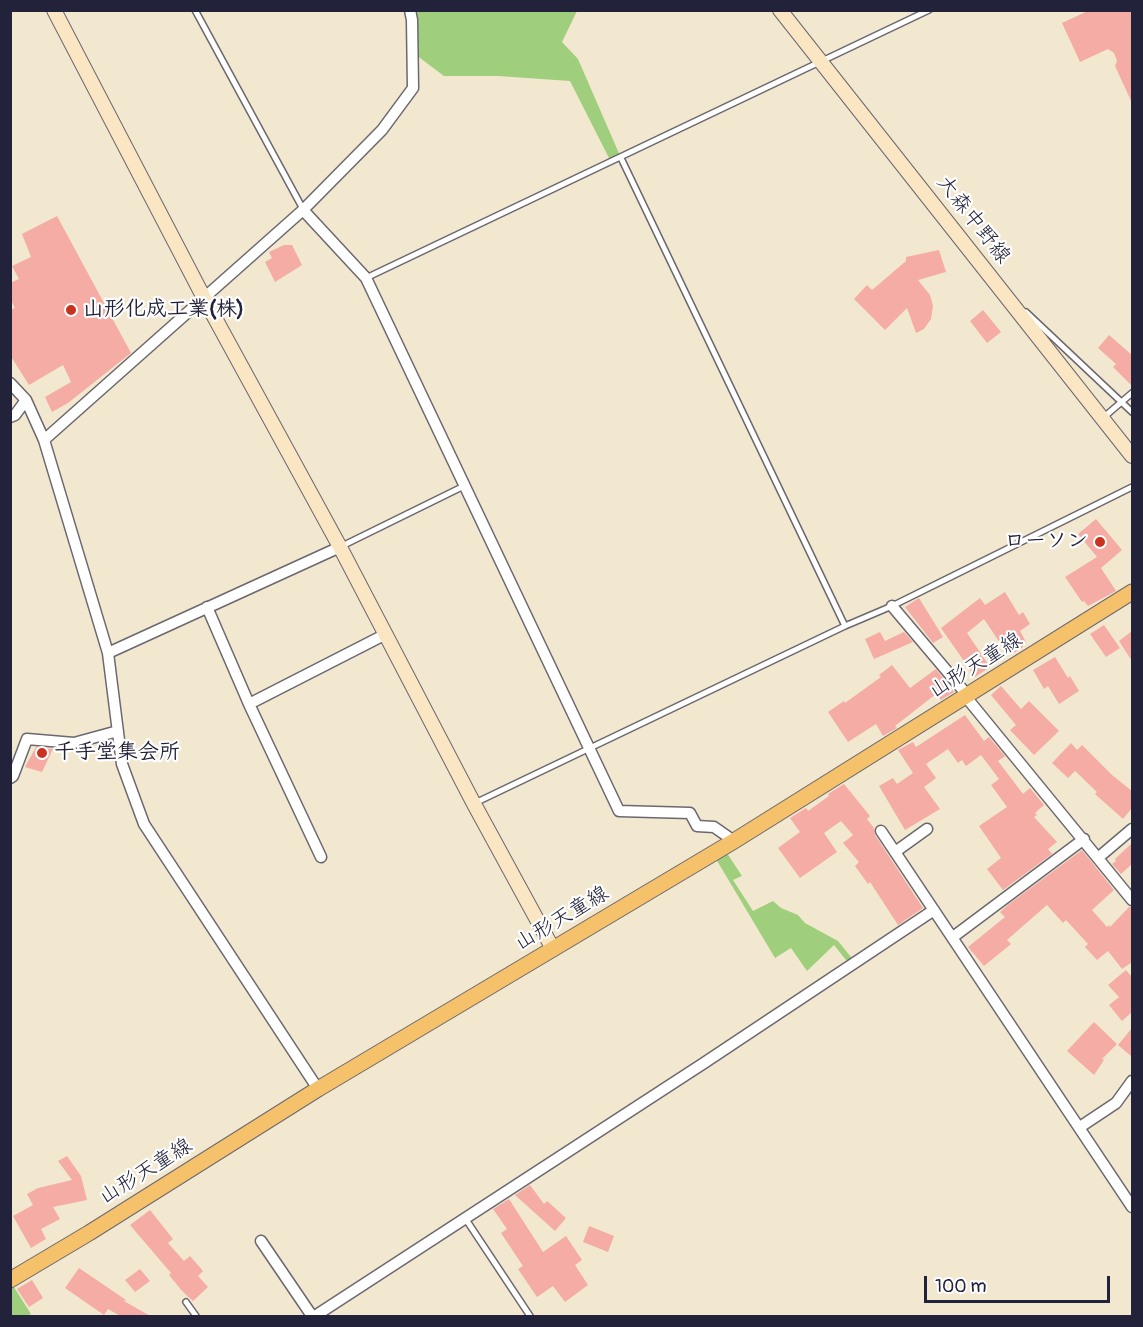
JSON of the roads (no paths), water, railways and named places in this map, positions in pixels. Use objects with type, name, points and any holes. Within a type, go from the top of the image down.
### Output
[{"type":"main road","name":"山形天童線","points":[[10,1280],[99,1227],[318,1089],[734,841],[1132,592]]},
{"type":"street","points":[[54,10],[204,298],[340,547],[474,804],[553,949]]},
{"type":"street","points":[[44,440],[303,210],[382,130],[413,88],[410,10]]},
{"type":"street","name":"大森中野線","points":[[780,10],[1132,456]]},
{"type":"street","points":[[303,210],[366,278],[619,811],[690,813],[698,826],[714,827],[734,841]]},
{"type":"street","points":[[10,383],[26,400],[44,440],[108,653],[122,764],[144,824],[318,1089]]},
{"type":"street","points":[[10,417],[15,415],[26,400]]},
{"type":"street","points":[[108,653],[340,547]]},
{"type":"street","points":[[892,606],[1132,900]]},
{"type":"street","points":[[207,608],[321,857]]},
{"type":"street","points":[[249,704],[386,634]]},
{"type":"street","points":[[10,778],[14,776],[27,740],[74,743],[118,731]]},
{"type":"street","points":[[1099,857],[1132,829]]},
{"type":"street","points":[[895,852],[927,830]]},
{"type":"street","points":[[881,831],[1132,1206]]},
{"type":"street","points":[[953,937],[1084,839]]},
{"type":"street","points":[[261,1241],[313,1317],[705,1063],[934,910]]},
{"type":"street","points":[[1080,1127],[1116,1103],[1132,1081]]},
{"type":"lane","points":[[195,10],[303,210]]},
{"type":"lane","points":[[366,278],[929,10]]},
{"type":"lane","points":[[621,158],[845,626]]},
{"type":"lane","points":[[1000,288],[1132,412]]},
{"type":"lane","points":[[1102,418],[1132,393]]},
{"type":"lane","points":[[340,547],[464,486]]},
{"type":"lane","points":[[474,804],[845,626],[892,606],[1132,487]]},
{"type":"lane","points":[[465,1218],[530,1317]]},
{"type":"lane","points":[[186,1302],[195,1317]]},
{"type":"place","name":"山形化成工業(株)","points":[[71,310]]},
{"type":"place","name":"ローソン","points":[[1100,542]]},
{"type":"place","name":"千手堂集会所","points":[[42,753]]}]
